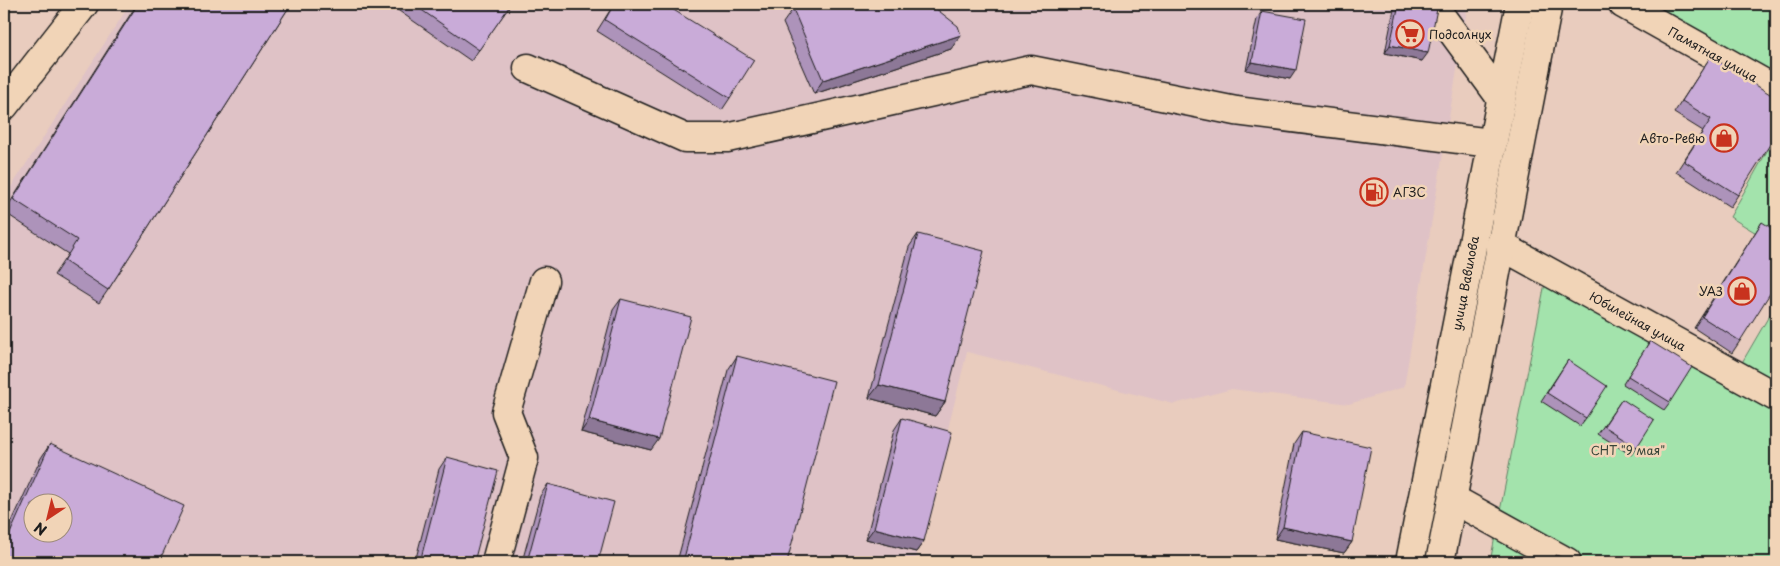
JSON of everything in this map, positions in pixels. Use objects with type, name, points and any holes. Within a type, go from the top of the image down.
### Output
[{"type":"main road","points":[[4,106],[84,4]]},
{"type":"main road","points":[[1432,4],[1501,98]]},
{"type":"main road","name":"улица Вавилова","points":[[1410,562],[1491,143],[1520,4]]},
{"type":"main road","points":[[1440,562],[1548,4]]},
{"type":"main road","name":"Памятная улица","points":[[1623,4],[1776,90]]},
{"type":"main road","points":[[528,68],[686,138],[727,138],[1030,70],[1236,111],[1491,143]]},
{"type":"main road","name":"Юбилейная улица","points":[[1500,245],[1776,397]]},
{"type":"main road","points":[[496,562],[524,458],[506,412],[544,282]]},
{"type":"main road","points":[[1453,499],[1567,562]]},
{"type":"shaded area","points":[[130,4],[1468,4],[1404,387],[1349,404],[1232,389],[1174,404],[967,352],[915,562],[4,562],[4,198]]},
{"type":"green space","points":[[1631,4],[1776,4],[1776,93]]},
{"type":"green space","points":[[1776,135],[1776,245],[1730,217]]},
{"type":"green space","name":"СНТ \"9 мая\"","points":[[1546,278],[1733,378],[1776,304],[1776,562],[1490,562]]},
{"type":"building","points":[[138,4],[291,4],[108,290],[64,261],[77,240],[13,199]]},
{"type":"building","points":[[413,4],[505,4],[509,7],[479,50]]},
{"type":"building","points":[[614,4],[664,4],[754,60],[730,98],[605,20]]},
{"type":"building","points":[[798,4],[930,4],[958,26],[961,35],[823,80],[793,9]]},
{"type":"building","points":[[1399,4],[1412,4],[1437,9],[1428,53],[1390,45]]},
{"type":"building","points":[[1262,11],[1306,19],[1296,70],[1252,62]]},
{"type":"building","points":[[1711,56],[1776,98],[1776,135],[1738,195],[1684,161],[1711,119],[1682,101]]},
{"type":"building","points":[[1762,222],[1776,231],[1776,284],[1740,341],[1702,317]]},
{"type":"building","points":[[918,234],[984,251],[945,402],[879,385]]},
{"type":"building","points":[[621,299],[691,317],[659,439],[589,420]]},
{"type":"building","points":[[1650,341],[1692,367],[1670,402],[1628,376]]},
{"type":"building","points":[[737,356],[834,381],[787,562],[683,562]]},
{"type":"building","points":[[1568,360],[1607,386],[1586,418],[1547,393]]},
{"type":"building","points":[[1622,399],[1654,420],[1637,447],[1604,426]]},
{"type":"building","points":[[902,418],[952,432],[924,541],[874,528]]},
{"type":"building","points":[[1302,432],[1371,447],[1352,542],[1283,527]]},
{"type":"building","points":[[50,444],[184,506],[159,562],[4,562],[4,547],[22,507],[22,544],[72,544],[72,494],[28,494]]},
{"type":"building","points":[[447,457],[498,471],[474,562],[420,562]]},
{"type":"building","points":[[548,484],[614,502],[598,562],[527,562]]},
{"type":"building","points":[[1556,555],[1573,562],[1553,562]]},
{"type":"place","name":"Подсолнух","points":[[1410,34]]},
{"type":"place","name":"Авто-Ревю","points":[[1724,138]]},
{"type":"place","name":"АГЗС","points":[[1374,192]]},
{"type":"place","name":"УАЗ","points":[[1742,291]]}]
